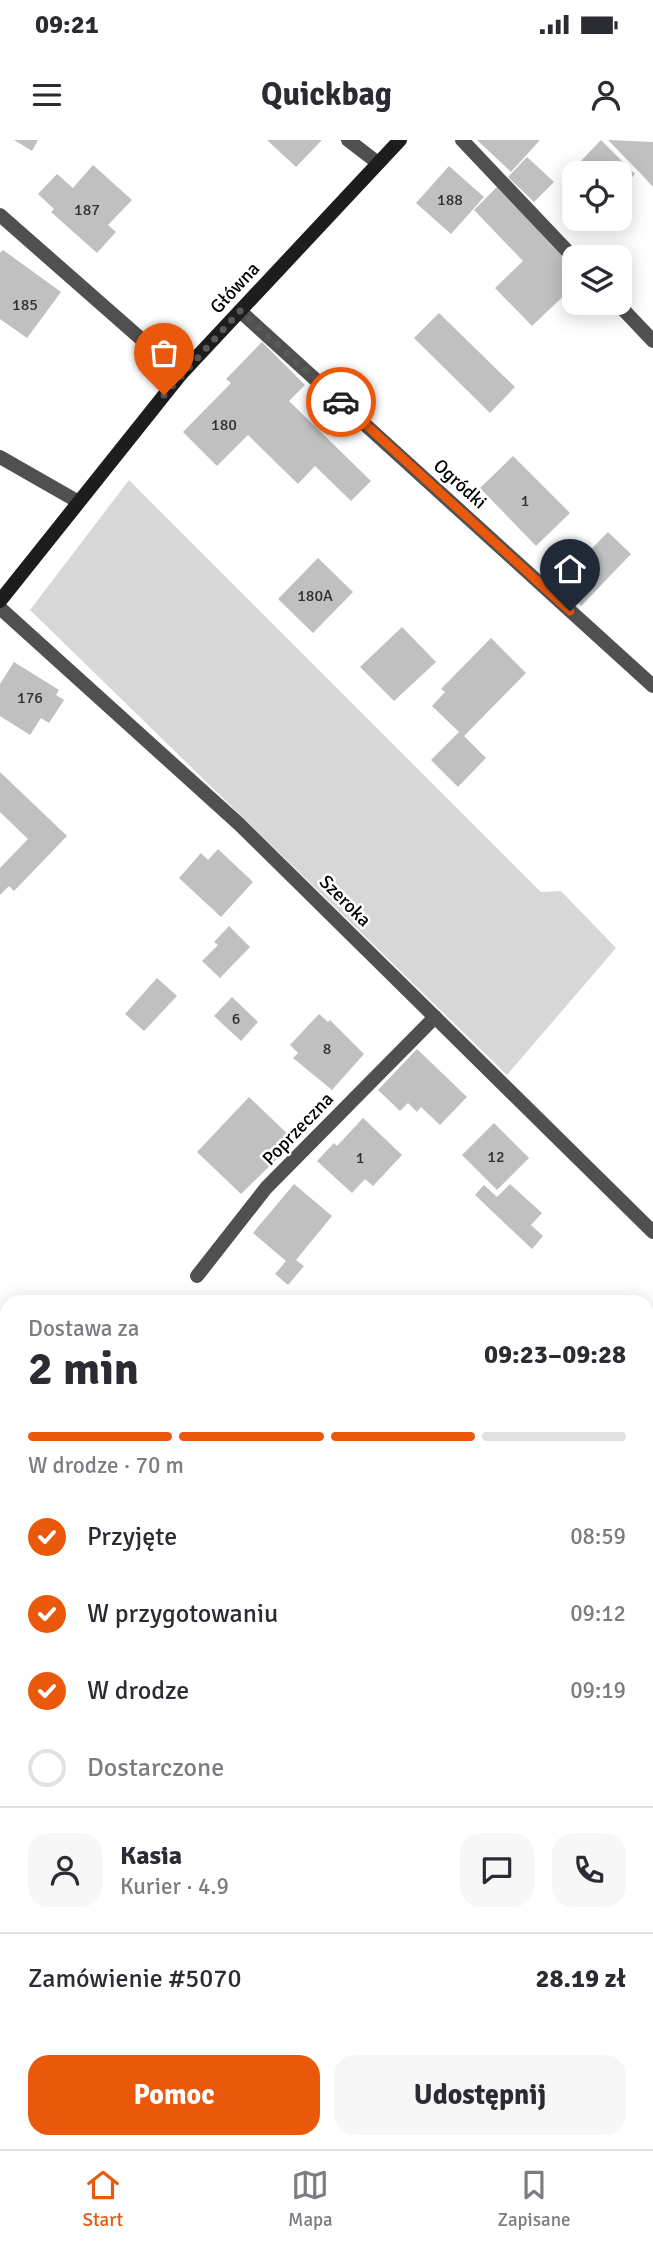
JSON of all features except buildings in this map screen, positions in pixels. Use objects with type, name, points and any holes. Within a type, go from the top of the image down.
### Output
[{"type":"main road","name":"Główna","points":[[0,601],[77,501],[181,374],[400,140]]},
{"type":"street","points":[[348,140],[378,163]]},
{"type":"street","points":[[462,140],[562,245]]},
{"type":"street","points":[[0,215],[181,374]]},
{"type":"street","name":"Ogródki","points":[[240,311],[653,686]]},
{"type":"street","points":[[628,315],[653,341]]},
{"type":"street","points":[[0,457],[77,501]]},
{"type":"street","name":"Szeroka","points":[[0,608],[239,824],[653,1232]]},
{"type":"street","name":"Poprzeczna","points":[[197,1276],[266,1188],[435,1017]]},
{"type":"shaded area","points":[[129,480],[541,892],[561,891],[616,948],[507,1075],[30,610]]},
{"type":"way so far","points":[[164,395],[240,311],[341,402]]},
{"type":"route","points":[[341,402],[570,611]]}]
